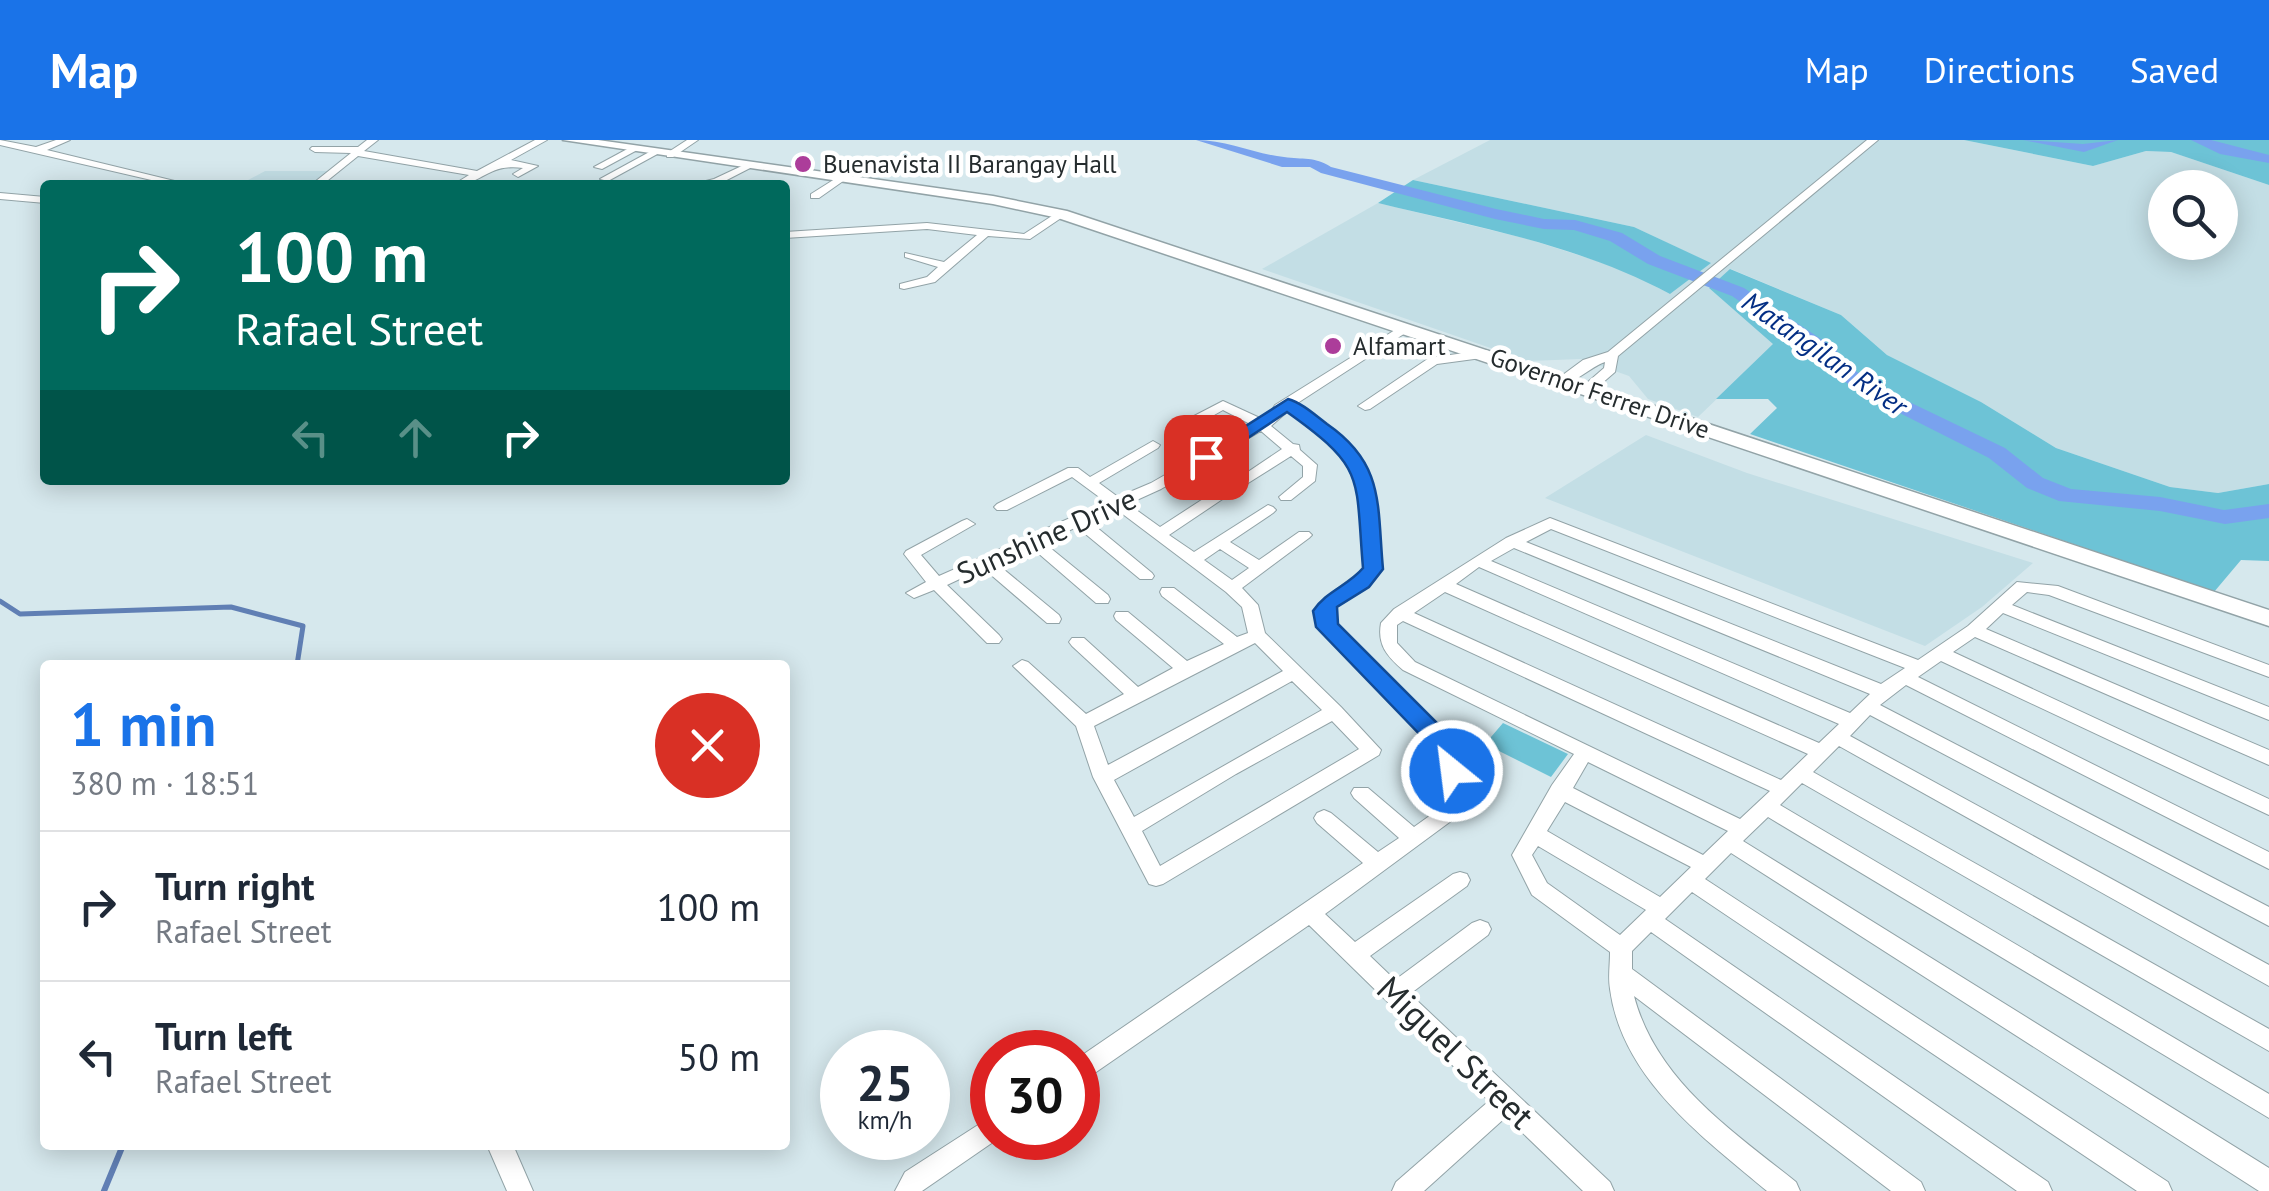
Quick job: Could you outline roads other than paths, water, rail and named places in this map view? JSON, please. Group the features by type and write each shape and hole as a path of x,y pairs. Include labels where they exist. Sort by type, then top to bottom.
{"main road":[{"name":"Governor Ferrer Drive","path":"570,140 1062,214 2269,618"}],"street":[{"path":"0,158 65,140"},
{"path":"322,180 374,140"},
{"path":"467,180 542,140"},
{"path":"605,179 693,140"},
{"path":"1565,380 1588,362 1612,354 1872,140"},
{"path":"0,142 164,180"},
{"path":"315,149 358,152 478,174"},
{"path":"599,168 634,149"},
{"path":"501,162 533,166 518,174"},
{"path":"720,180 748,166"},
{"path":"816,196 841,178"},
{"path":"0,196 40,199"},
{"path":"0,208 26,198"},
{"path":"790,235 927,226 1026,237 1062,214"},
{"path":"904,286 932,280 988,231"},
{"path":"909,255 946,266"},
{"name":"Sunshine Drive","path":"914,593 1179,474 1274,418 1288,404 1406,328"},
{"path":"1365,406 1432,362 1485,354"},
{"path":"1588,388 1610,369 1612,354"},
{"path":"1100,1055 1459,806 1452,771 1434,734 1327,627 1324,611 1329,603 1362,583 1373,569 1364,476 1345,446 1288,404"},
{"path":"1174,432 1223,405 1260,424 1294,448 1310,465 1313,474 1286,496"},
{"path":"1090,482 1153,445"},
{"path":"1240,482 1294,448"},
{"path":"1002,507 1073,471 1090,482 1250,605 1257,635 1372,750 1156,878 1103,778 1084,724 1022,666"},
{"path":"1160,534 1225,492"},
{"path":"1194,560 1268,510"},
{"path":"1079,520 1146,576"},
{"path":"967,524 912,554 993,639"},
{"path":"2269,861 1914,673 1563,526 1541,525 1511,541 1389,622 1386,636 1390,650 1409,666 1586,750 1736,835 2269,1183"},
{"path":"1232,588 1304,535"},
{"path":"1033,541 1102,599"},
{"path":"1511,541 1868,707 2269,917"},
{"path":"1220,542 1260,568"},
{"path":"1478,561 1868,707"},
{"path":"985,562 1053,619"},
{"path":"1442,584 1829,745 2269,976"},
{"path":"1787,1191 1687,1108 1645,1060 1629,1028 1620,959 1655,913 1868,707 1974,630 2002,607 2016,589 2038,586 2269,671"},
{"path":"1168,592 1236,645"},
{"path":"2002,607 2269,714"},
{"path":"1400,613 1784,789"},
{"path":"1122,616 1185,668"},
{"path":"1974,630 2269,758"},
{"path":"1084,724 1185,668 1257,635"},
{"path":"1078,642 1138,696"},
{"path":"1942,654 2269,808"},
{"path":"1103,778 1293,673"},
{"path":"1131,828 1335,711"},
{"path":"1586,750 1522,856 1531,879 1620,959 1912,1191"},
{"path":"1800,773 2269,1041"},
{"path":"1559,790 1698,872 2159,1191"},
{"path":"1360,793 1412,837"},
{"path":"1766,806 2269,1107"},
{"path":"1324,818 1378,863"},
{"path":"1535,834 1655,913 2038,1191"},
{"path":"1354,955 1460,880"},
{"name":"Miguel Street","path":"1310,913 1601,1191"},
{"path":"1395,994 1480,929"},
{"path":"1405,1191 1508,1100"},
{"path":"908,1191 914,1181 970,1143"},
{"path":"502,1150 520,1191"}],"waterway":[{"name":"Matangilan River","path":"1203,140 1282,162 1313,162 1326,170 1495,214 1544,224 1575,225 1616,237 1654,260 1738,292 1829,353 1832,363 1869,390 1997,453 2035,483 2067,496 2160,504 2225,517 2246,511 2269,511"},
{"path":"2030,140 2084,148 2111,140"},
{"path":"2198,140 2225,151 2269,159"},
{"path":"0,601 20,614 231,607 303,626 298,660"},
{"path":"104,1191 121,1150"}],"place":[{"name":"Buenavista II Barangay Hall","path":"803,164"},
{"name":"Alfamart","path":"1333,346"}]}
